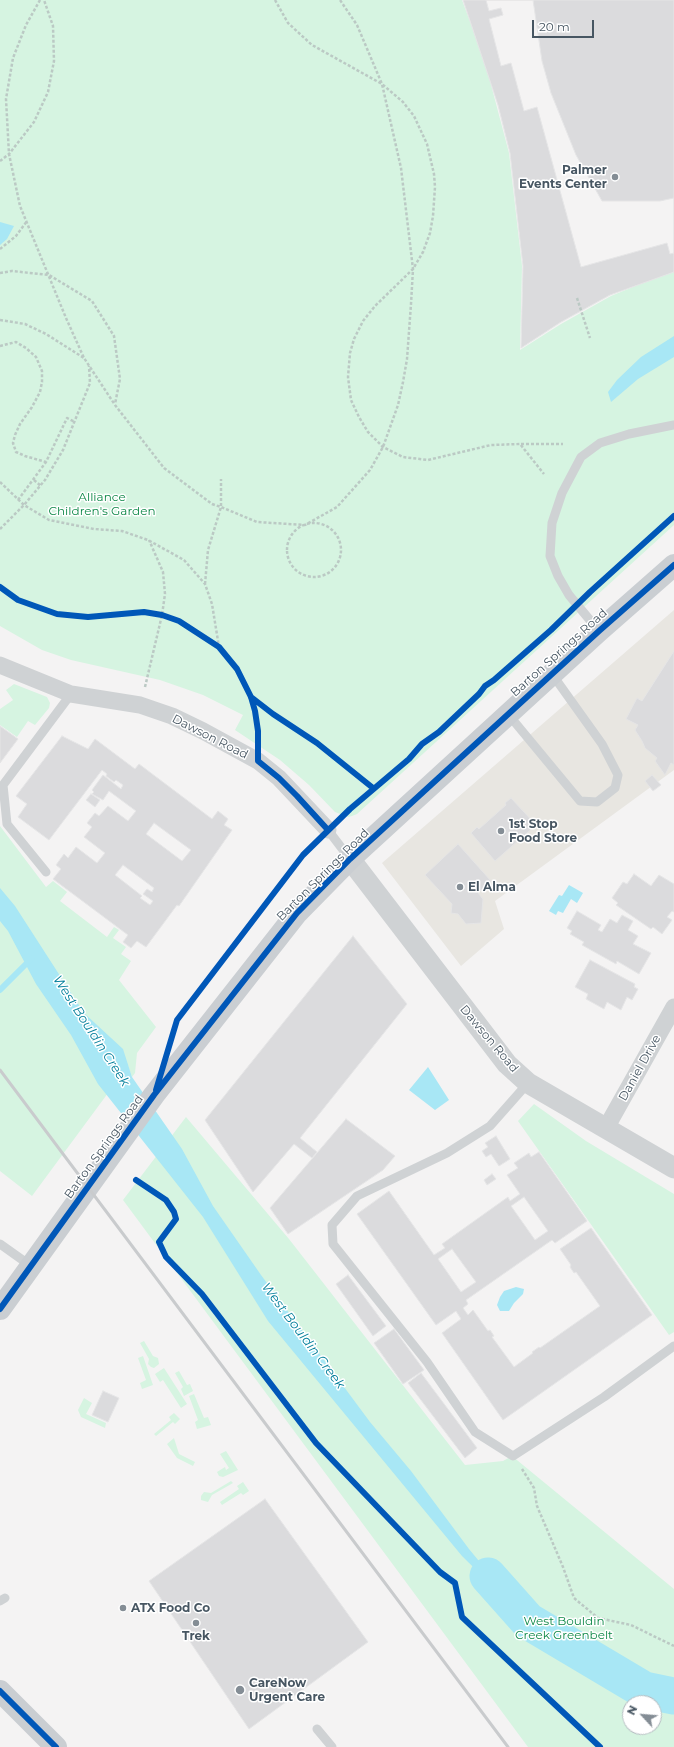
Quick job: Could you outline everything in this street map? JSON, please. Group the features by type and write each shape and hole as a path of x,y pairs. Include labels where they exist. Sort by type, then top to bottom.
{"main road":[{"name":"Barton Springs Road","path":"0,1309 154,1096 297,913 350,859 599,631 674,565"},
{"path":"0,1691 56,1747"}],"street":[{"name":"Dawson Road","path":"0,665 71,694 140,705 172,716 203,730 258,761 279,778 328,830"},
{"name":"Dawson Road","path":"350,859 507,1064 528,1083 674,1168"},
{"name":"Daniel Drive","path":"606,1128 674,1007"}],"lane":[{"path":"599,631 569,595 558,576 550,556 552,523 562,493 582,457 600,443 629,434 674,425"},
{"path":"508,714 580,801 597,802 615,788 618,774 602,744 552,674"},
{"path":"46,872 7,824 3,785 71,694"},
{"path":"328,830 350,859"},
{"path":"528,1083 490,1126 448,1153 357,1196 332,1225 333,1244 427,1362 475,1432 513,1456 604,1396 674,1346"},
{"path":"0,1244 31,1266"},
{"path":"317,1728 332,1747"}],"path":[{"path":"40,0 26,25 14,58 6,99 9,154 20,206 84,358 115,405 164,468 212,504 257,522 305,525 313,524 322,525 330,529 336,535 340,543 341,552 339,561 327,574 319,577 310,577 295,569 290,562 287,553 288,544 291,536 297,530 305,525 337,507 370,470 383,447 398,405 403,382 408,352 413,270 401,168 382,84 357,25 340,0"},
{"path":"0,161 9,154 34,122 48,92 54,61 53,26 44,0"},
{"path":"275,0 288,23 312,45 382,84 403,102 414,116 427,144 434,174 434,198 430,233 423,252 413,270 375,306 363,321 354,338 350,353 348,377 351,400 358,418 368,432 383,447 403,457 428,460 490,446 563,444"},
{"path":"0,249 16,236 26,222"},
{"path":"0,273 12,270 49,275 92,302 114,336 120,380 115,405"},
{"path":"578,298 590,338"},
{"path":"0,320 25,324 46,334 84,358"},
{"path":"0,346 16,342 36,357 42,371 40,392 30,411 20,424 15,435 14,443 16,452 24,456 46,462"},
{"path":"0,529 24,506 40,486 63,450 90,383 89,366"},
{"path":"18,500 46,462 67,418 75,422"},
{"path":"520,444 544,474"},
{"path":"205,584 208,550 221,507 220,478"},
{"path":"34,480 40,486"},
{"path":"0,482 24,506 49,520 94,529 122,531 148,540 184,560 205,584 212,604 219,647"},
{"path":"145,687 162,615 165,594 163,572 148,540"},
{"path":"208,640 219,647 224,653"},
{"path":"513,1456 534,1488 537,1506 563,1567 574,1598 598,1618 631,1625 674,1646"}],"shaded area":[{"path":"674,610 674,770 495,901 504,929 461,966 382,863"}],"green space":[{"name":"Alliance Children's Garden","path":"0,0 462,0 485,62 509,153 522,266 520,350 561,324 611,296 674,270 674,525 357,814 348,817 335,812 309,785 280,760 235,730 243,715 203,695 160,680 71,660 42,650 0,626"},
{"path":"14,684 47,697 50,703 49,708 35,725 28,721 17,737 0,725 0,709 13,700 6,690"},
{"path":"0,826 46,887 53,881 67,892 60,901 107,937 114,927 119,930 113,938 126,947 121,954 131,961 119,980 156,1027 137,1053 135,1073 132,1077 128,1066 32,1196 0,1171"},
{"path":"534,1104 586,1141 674,1194 674,1332 669,1335 518,1121"},
{"name":"West Bouldin Creek Greenbelt","path":"186,1117 289,1239 465,1465 503,1461 512,1456 674,1589 674,1747 528,1747 123,1200"},
{"path":"144,1341 153,1356 158,1358 159,1364 154,1368 148,1364 149,1359 140,1343"},
{"path":"143,1356 153,1385 142,1389 140,1383 146,1380 138,1358"},
{"path":"164,1368 187,1404 181,1408 163,1380 160,1382 155,1374"},
{"path":"179,1371 187,1385 190,1384 193,1391 184,1396 181,1389 183,1387 175,1373"},
{"path":"194,1394 204,1418 208,1417 211,1425 197,1429 195,1422 198,1420 189,1396"},
{"path":"84,1398 92,1403 86,1414 106,1423 105,1428 81,1417 78,1410"},
{"path":"174,1413 180,1419 175,1424 173,1422 156,1436 154,1434 171,1420 169,1417"},
{"path":"174,1438 179,1454 195,1462 193,1466 177,1458 167,1444"},
{"path":"226,1451 238,1470 223,1477 219,1476 217,1472 225,1467 226,1470 229,1468 220,1454"},
{"path":"231,1481 233,1483 212,1495 208,1502 201,1500 201,1496 204,1492 211,1493"},
{"path":"243,1482 249,1491 243,1495 241,1493 222,1505 220,1502 239,1489 237,1486"}],"water":[{"path":"0,222 14,226 7,239 0,245"},
{"path":"674,336 674,357 638,379 611,402 608,392 617,380 641,357"},
{"path":"569,885 583,893 577,903 571,899 563,913 558,911 556,915 549,911 559,895 562,896"},
{"path":"0,888 15,906 84,1013 123,1049 132,1077 182,1149 213,1206 261,1275 370,1422 411,1471 469,1549 530,1623 462,1556 268,1321 203,1217 98,1084 71,1035 36,984 8,931 0,921"},
{"path":"428,1067 449,1100 435,1110 409,1090"},
{"path":"516,1287 524,1289 523,1294 514,1303 509,1311 500,1311 497,1305 504,1291"}],"building":[{"path":"463,0 533,0 542,61 551,93 576,155 602,201 660,201 674,198 674,272 610,295 561,322 521,348 523,266 510,153 498,105"},
{"name":"Palmer Events Center","path":"486,0 674,0 674,253 670,254 667,243 581,267 537,107 524,111 511,63 501,66 489,19 503,15 501,8 489,11"},
{"path":"674,651 674,765 671,763 665,775 655,761 657,758 645,748 635,730 638,725 626,719 637,698 642,701"},
{"path":"0,726 18,739 0,763"},
{"path":"62,736 88,749 95,739 135,769 139,764 212,819 218,811 228,819 224,825 232,830 179,906 177,905 146,947 137,941 131,948 123,942 128,935 53,879 61,869 56,865 64,854 68,858 76,847 97,863 105,853 84,837 92,827 87,823 95,813 99,816 108,806 128,821 136,811 109,791 103,800 92,794 94,792 92,790 103,775 121,789 123,785 116,780 114,782 106,776 107,774 102,770 49,840 18,817 27,804 16,796","holes":["154,823 191,850 182,861 146,834","123,865 154,888 152,892 147,889 143,894 153,901 150,905 140,898 142,896 115,875"]},
{"path":"652,775 661,785 653,791 645,781"},
{"path":"91,794 100,800 95,807 86,800"},
{"name":"1st Stop Food Store","path":"511,798 536,825 495,861 471,833 477,827 479,829 506,805 505,803"},
{"name":"El Alma","path":"458,844 491,881 478,893 483,899 481,923 466,924 458,914 451,913 452,904 425,875"},
{"path":"634,874 651,886 659,875 674,884 674,912 672,911 667,917 672,920 662,934 653,927 651,929 616,905 618,903 612,898 623,882 627,884"},
{"path":"577,911 601,925 598,930 602,932 610,919 617,923 622,915 633,921 628,930 638,936 633,944 651,953 639,974 617,961 616,964 582,945 584,942 570,934 572,931 567,928"},
{"path":"353,936 407,1004 300,1138 317,1152 312,1158 294,1144 253,1192 205,1120"},
{"path":"590,960 635,984 634,987 638,989 632,1000 627,997 621,1010 607,1002 604,1009 586,999 588,994 575,987"},
{"path":"346,1119 395,1156 383,1170 288,1234 270,1208"},
{"path":"496,1136 510,1159 499,1166 491,1154 486,1157 482,1151 488,1147 485,1143"},
{"path":"539,1152 587,1221 555,1243 552,1240 466,1300 468,1304 463,1308 468,1315 473,1310 488,1331 490,1330 494,1336 492,1337 514,1367 539,1347 540,1348 600,1306 576,1272 574,1273 570,1267 571,1265 560,1249 591,1228 652,1315 503,1420 442,1333 461,1319 456,1311 436,1325 357,1214 389,1191 434,1255 445,1248 442,1244 508,1197 510,1201 520,1194 507,1175 518,1168 514,1163 529,1153 531,1157","holes":["524,1197 548,1231 535,1240 511,1206","452,1249 476,1282 461,1292 438,1259"]},
{"path":"492,1174 496,1179 487,1185 484,1180"},
{"path":"348,1275 386,1326 373,1336 336,1284"},
{"path":"394,1329 424,1370 403,1384 374,1343"},
{"path":"421,1373 477,1448 465,1458 408,1383"},
{"path":"103,1391 119,1398 108,1422 92,1415"},
{"path":"265,1499 368,1642 249,1729 149,1581"}],"waterway":[{"path":"0,990 31,959"},
{"name":"West Bouldin Creek","path":"488,1576 528,1621 644,1690 674,1696"}],"railway":[{"path":"0,1070 508,1747"}],"cycle path":[{"path":"156,1090 177,1020 303,855 350,809 409,759 422,744 439,732 479,694 485,686 494,680 551,630 590,592 674,516"},
{"path":"0,1309 154,1095 297,913 350,859 599,631 674,565"},
{"path":"0,587 18,600 57,614 88,617 144,612 162,615 179,621 219,647 237,669 251,697 258,731 258,761 279,778 328,830"},
{"path":"251,697 273,714 317,743 373,788"},
{"path":"136,1180 166,1200 174,1212 176,1219 159,1242 166,1257 202,1294 316,1443 440,1572 455,1583 462,1617 600,1747"},
{"path":"0,1691 56,1747"}],"place":[{"name":"Palmer Events Center","path":"615,177"},
{"name":"1st Stop Food Store","path":"501,831"},
{"name":"El Alma","path":"460,887"},
{"name":"ATX Food Co","path":"123,1608"},
{"name":"Trek","path":"196,1623"},
{"name":"CareNow Urgent Care","path":"240,1690"}]}
